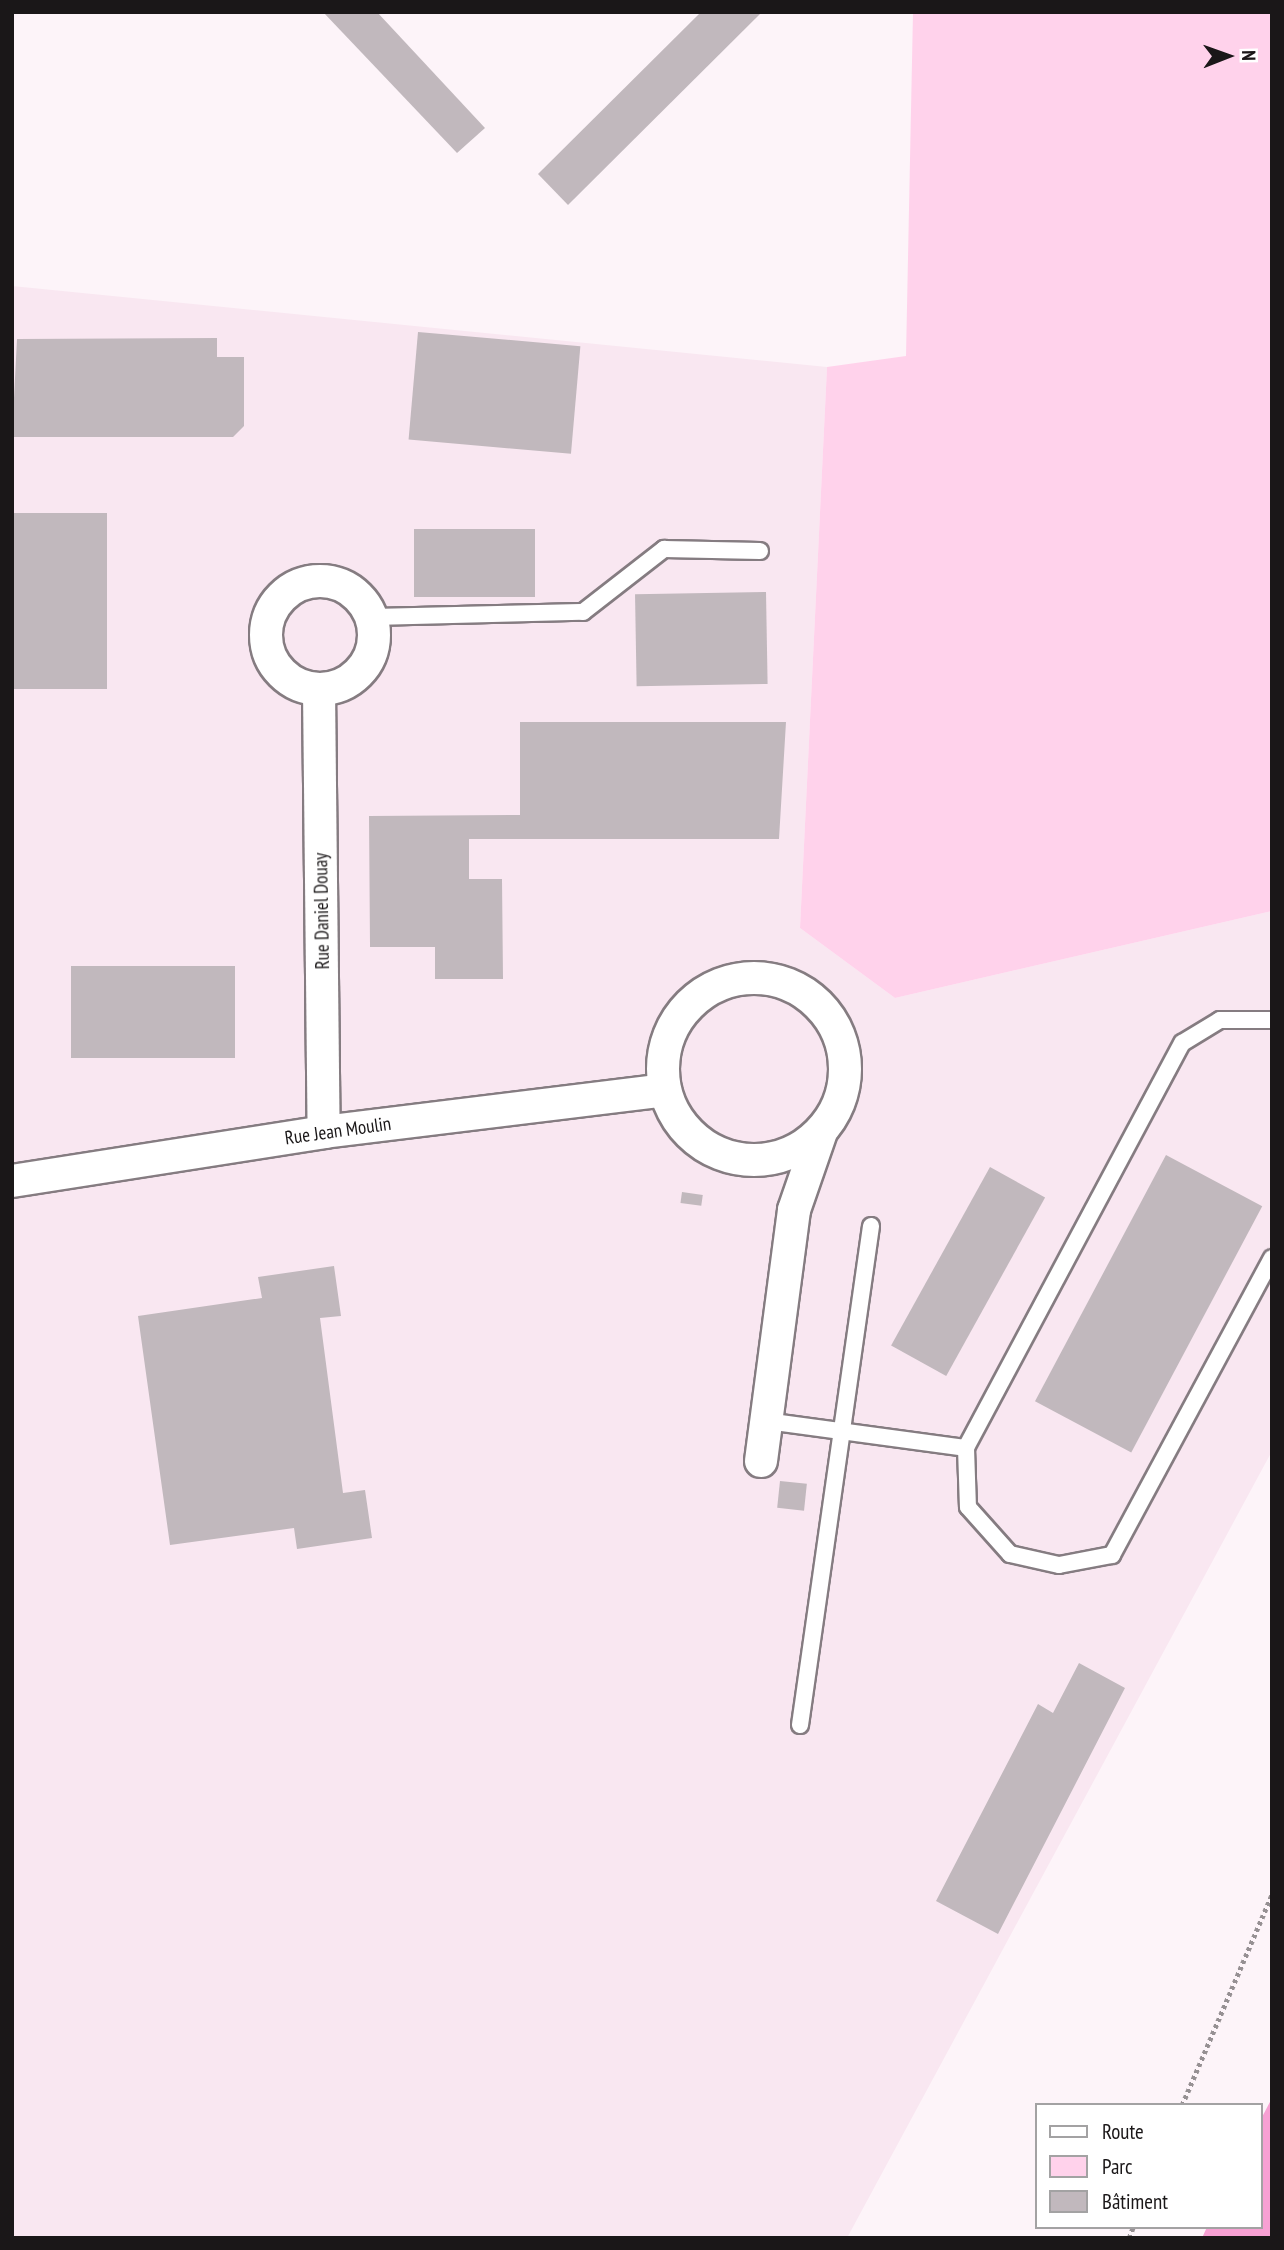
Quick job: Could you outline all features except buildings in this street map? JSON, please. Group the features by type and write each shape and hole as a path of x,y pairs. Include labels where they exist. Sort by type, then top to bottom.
{"street":[{"path":"317,581 351,590 371,617 372,652 364,667 336,687 320,689 285,677 273,663 267,645 272,609 283,595 317,581"},
{"name":"Rue Daniel Douay","path":"320,689 324,1132"},
{"path":"761,1461 794,1210 821,1132 837,1108 845,1081 837,1033 816,1001 792,985 763,977 734,979 708,989 685,1008 669,1033 662,1061 664,1090 690,1135 711,1151 762,1161 784,1156 821,1132"},
{"name":"Rue Jean Moulin","path":"12,1181 324,1132 664,1090"},
{"path":"762,1161 794,1210"}],"lane":[{"path":"371,617 583,612 664,550 760,551"},
{"path":"1272,1020 1220,1020 1182,1043 966,1448 968,1507 1010,1553 1059,1565 1112,1555 1272,1258"},
{"path":"800,1725 871,1226"},
{"path":"766,1421 966,1448"}],"path":[{"path":"1183,2103 1272,1894"}],"shaded area":[{"path":"12,286 827,367 800,928 895,998 1272,911 1272,1451 847,2238 12,2238"},
{"path":"1272,2098 1272,2238 1202,2238 1206,2229 1263,2229 1263,2115"}],"green space":[{"path":"913,12 1272,12 1272,911 895,998 800,928 827,367 906,356"}]}
